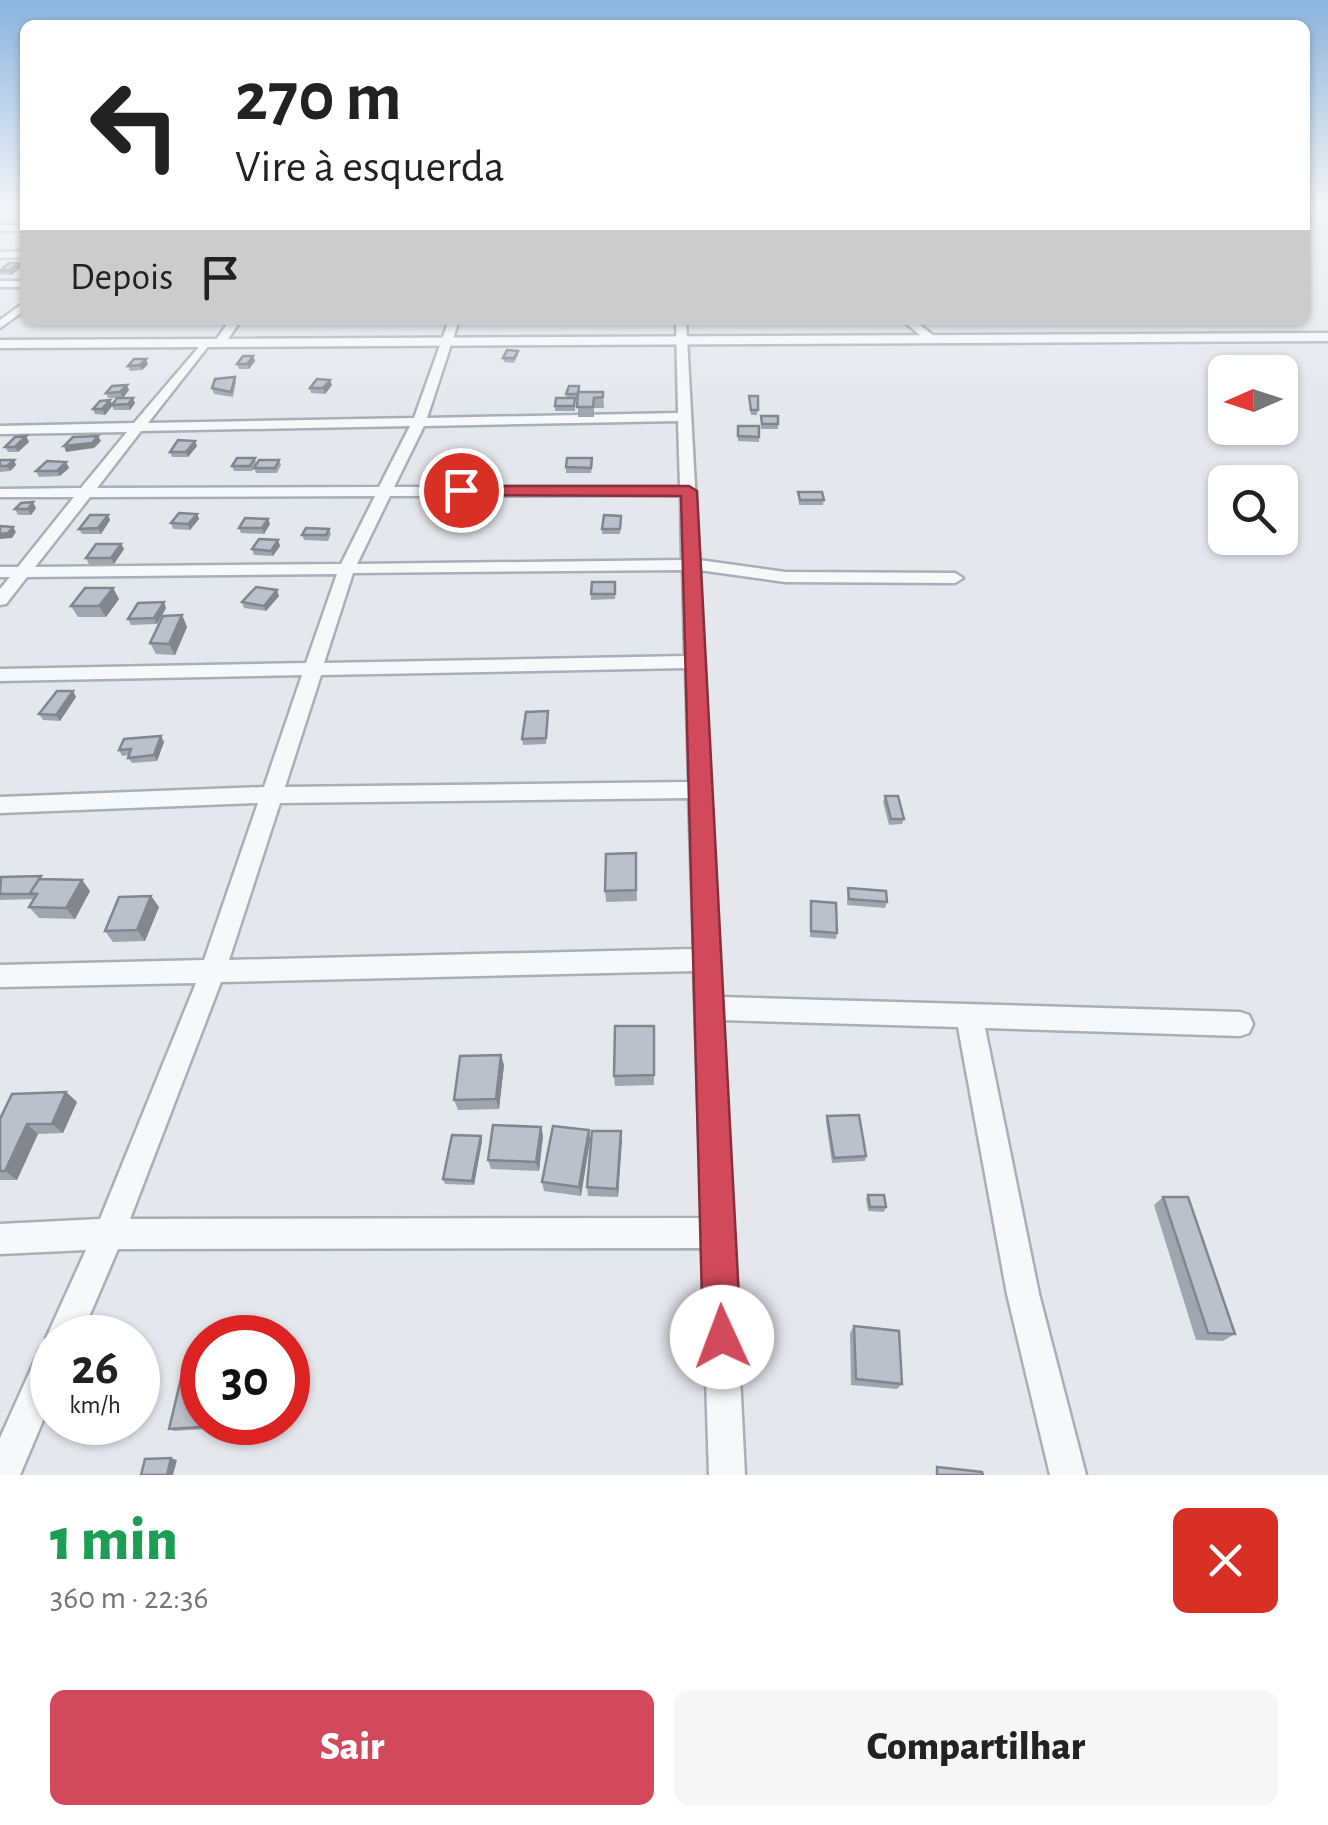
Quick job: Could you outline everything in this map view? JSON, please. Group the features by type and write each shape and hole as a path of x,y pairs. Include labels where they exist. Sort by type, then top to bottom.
{"street":[{"path":"0,325 20,309"},
{"path":"220,344 233,325"},
{"path":"73,1315 214,969 347,567 419,422 452,325"},
{"path":"682,325 728,1475"},
{"path":"913,325 929,338"},
{"path":"0,344 1328,337"},
{"path":"0,600 204,344"},
{"path":"0,430 686,417"},
{"path":"0,493 689,491"},
{"path":"0,572 710,565 786,577 955,578"},
{"path":"0,675 696,662"},
{"path":"0,806 270,795 700,790"},
{"path":"0,976 707,960"},
{"path":"709,1008 1240,1024"},
{"path":"969,1016 1023,1294 1068,1475"},
{"path":"0,1239 109,1234 718,1233"},
{"path":"2,1475 30,1411"}],"building":[{"path":"507,350 518,351 514,358 503,358"},
{"path":"243,356 253,356 247,364 237,364"},
{"path":"134,359 146,359 140,365 128,366"},
{"path":"235,377 231,392 212,388 215,379"},
{"path":"317,379 330,380 323,388 310,388"},
{"path":"127,385 120,392 106,393 112,386"},
{"path":"569,386 579,386 578,394 566,394"},
{"path":"578,392 603,392 603,397 594,398 593,407 577,407"},
{"path":"749,396 758,396 758,410 751,410"},
{"path":"117,398 133,398 128,404 112,405"},
{"path":"556,398 575,398 574,406 555,406"},
{"path":"110,400 102,409 93,409 100,401"},
{"path":"761,416 778,416 778,424 762,424"},
{"path":"738,426 759,426 759,437 738,436"},
{"path":"26,436 15,447 5,447 15,437"},
{"path":"98,436 92,443 64,446 73,437"},
{"path":"178,440 195,441 186,452 170,452"},
{"path":"237,458 255,458 250,466 232,466"},
{"path":"567,458 592,458 591,468 566,467"},
{"path":"0,460 14,460 0,466"},
{"path":"259,460 279,460 275,468 254,468"},
{"path":"47,461 66,462 57,471 36,471"},
{"path":"798,492 822,492 824,500 800,500"},
{"path":"33,502 28,509 15,509 21,503"},
{"path":"179,513 197,514 188,524 171,523"},
{"path":"90,515 108,515 98,528 79,529"},
{"path":"604,515 621,516 620,529 602,529"},
{"path":"245,518 268,519 262,528 239,528"},
{"path":"0,526 13,527 0,534"},
{"path":"306,528 329,529 326,535 302,535"},
{"path":"259,539 278,540 271,551 252,549"},
{"path":"96,544 121,544 111,558 86,558"},
{"path":"592,582 615,582 615,594 591,594"},
{"path":"256,587 277,590 264,606 242,602"},
{"path":"85,588 113,588 99,606 71,606"},
{"path":"164,602 154,618 128,619 138,603"},
{"path":"182,615 169,644 150,643 163,616"},
{"path":"57,691 73,691 56,715 39,714"},
{"path":"548,711 546,738 522,739 526,712"},
{"path":"161,736 154,755 128,758 131,749 119,750 124,739"},
{"path":"885,796 898,796 904,819 891,819"},
{"path":"636,853 636,890 605,891 606,854"},
{"path":"41,876 31,894 0,894 1,877"},
{"path":"39,879 82,880 66,908 29,907 37,894 30,893"},
{"path":"848,888 886,891 887,902 849,899"},
{"path":"151,896 137,930 105,931 119,897"},
{"path":"811,901 836,903 837,933 811,931"},
{"path":"615,1026 654,1026 654,1075 614,1076"},
{"path":"501,1055 496,1099 454,1100 460,1056"},
{"path":"66,1092 52,1124 27,1124 5,1171 0,1171 0,1119 12,1094"},
{"path":"859,1115 866,1156 834,1158 827,1116"},
{"path":"493,1125 541,1127 536,1162 488,1160"},
{"path":"553,1126 589,1130 579,1187 542,1182"},
{"path":"592,1131 621,1131 617,1189 587,1187"},
{"path":"452,1135 481,1136 472,1181 443,1179"},
{"path":"868,1195 884,1195 886,1207 870,1207"},
{"path":"1163,1197 1188,1197 1235,1334 1208,1333"},
{"path":"854,1326 899,1331 902,1384 856,1379"},
{"path":"180,1383 180,1428 169,1429"},
{"path":"171,1458 167,1475 141,1475 145,1459"},
{"path":"937,1467 982,1472 983,1475 937,1475"}],"route":[{"path":"461,490 689,491 722,1337"}]}
